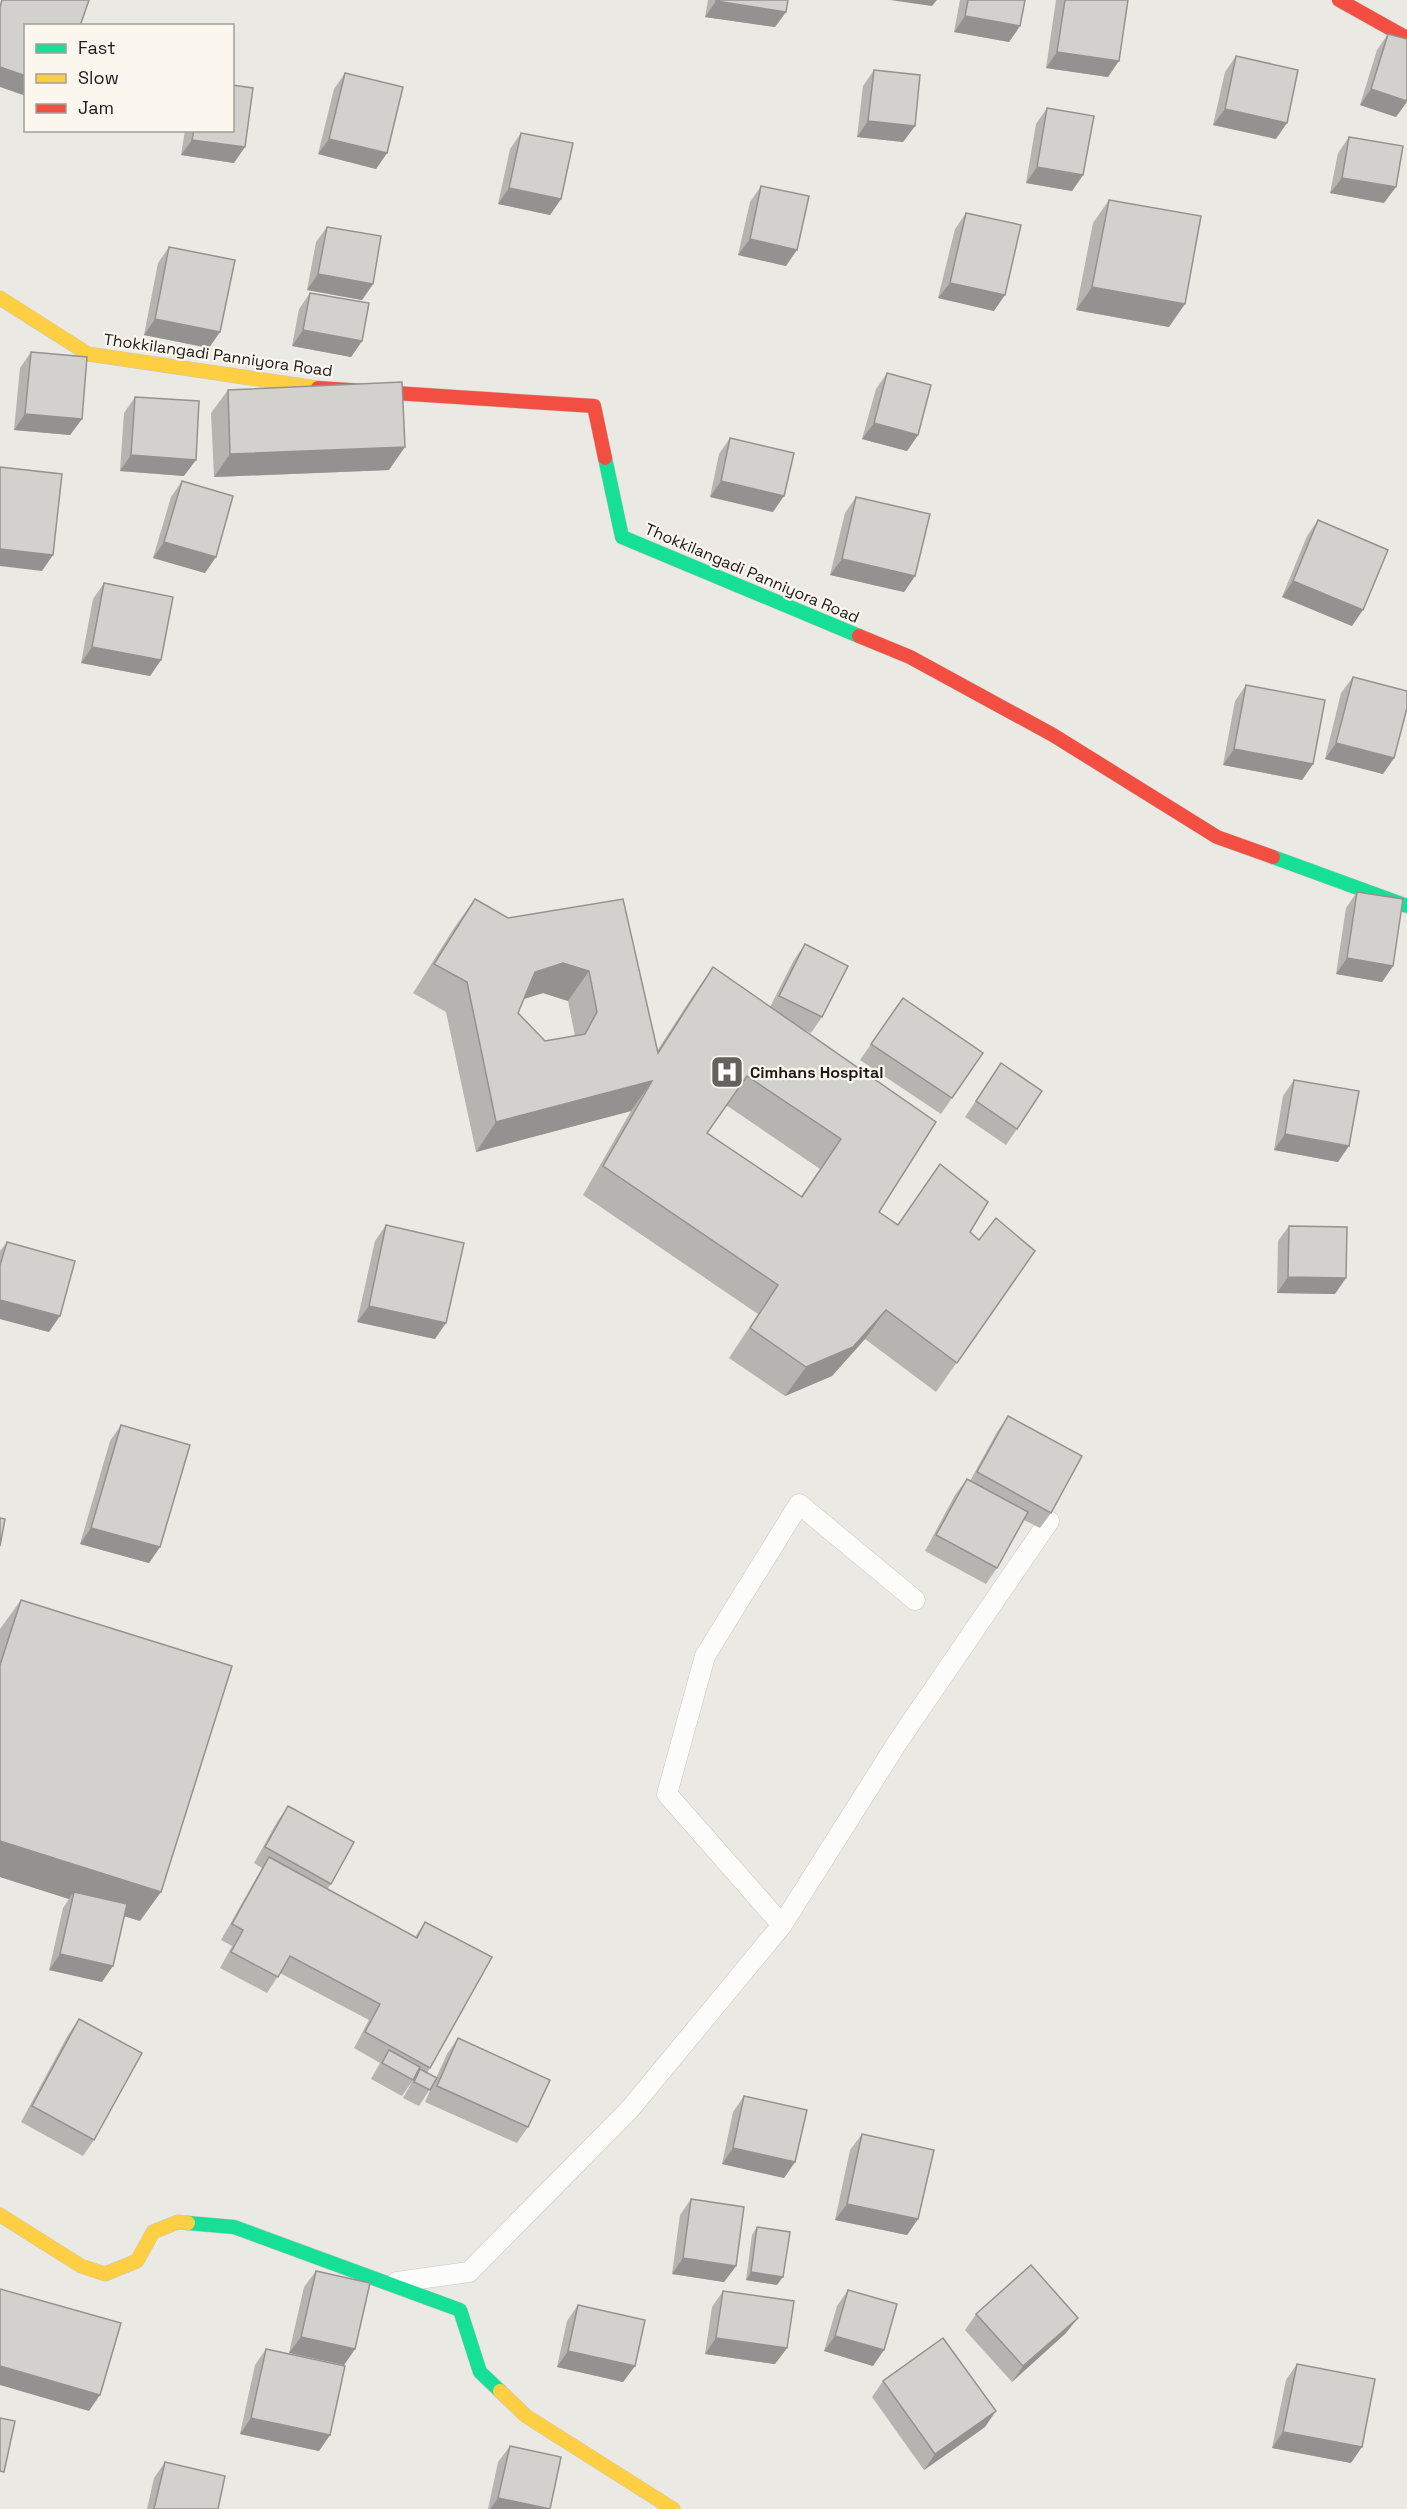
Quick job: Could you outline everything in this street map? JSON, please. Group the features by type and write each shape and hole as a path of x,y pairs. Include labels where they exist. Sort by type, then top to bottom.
{"street":[{"path":"1339,0 1407,38"},
{"name":"Thokkilangadi Panniyora Road","path":"0,298 88,354 310,387 594,406 622,537 910,657 1053,735 1217,837 1407,906"},
{"path":"0,2215 81,2266 105,2274 136,2261 153,2232 178,2222 234,2228 460,2310 480,2372 526,2416 673,2509"}],"lane":[{"path":"782,1925 667,1794 705,1656 799,1504 915,1600"},
{"path":"388,2284 469,2272 630,2109 782,1925 899,1740 1049,1521"}],"building":[{"path":"2,0 89,0 81,24 24,24 24,75 0,67"},
{"path":"716,0 788,0 786,12"},
{"path":"968,0 1025,0 1020,26 965,16"},
{"path":"1065,0 1128,0 1119,61 1057,52"},
{"path":"1388,34 1407,39 1407,101 1371,89"},
{"path":"1236,56 1298,70 1287,123 1225,109"},
{"path":"874,70 920,75 915,126 868,121"},
{"path":"345,73 403,87 387,153 329,139"},
{"path":"234,85 253,88 245,147 192,140 194,132 234,132"},
{"path":"1047,108 1094,116 1083,175 1037,167"},
{"path":"521,133 573,143 561,199 509,188"},
{"path":"1349,137 1403,146 1396,187 1342,178"},
{"path":"761,186 809,196 797,250 750,239"},
{"path":"1109,200 1201,216 1185,304 1092,287"},
{"path":"966,213 1021,225 1005,295 950,283"},
{"path":"327,227 381,236 373,284 318,274"},
{"path":"169,247 235,260 220,332 155,319"},
{"path":"310,293 369,303 362,341 303,330"},
{"path":"31,352 87,357 82,419 25,414"},
{"path":"887,373 931,385 918,435 874,423"},
{"path":"402,382 405,447 230,454 228,390"},
{"path":"135,397 199,401 196,460 131,455"},
{"path":"730,438 794,453 784,496 721,481"},
{"path":"0,467 62,474 53,555 0,549"},
{"path":"182,481 233,496 216,557 164,542"},
{"path":"856,497 930,514 915,576 842,559"},
{"path":"1318,520 1388,550 1363,610 1293,581"},
{"path":"104,583 173,597 161,660 92,647"},
{"path":"1353,677 1407,691 1407,708 1394,758 1336,743"},
{"path":"1246,685 1325,700 1313,764 1234,749"},
{"path":"1357,892 1403,899 1393,966 1347,958"},
{"path":"475,899 508,918 623,899 658,1053 713,967 936,1122 879,1212 898,1225 940,1164 988,1202 970,1232 979,1240 996,1218 1035,1251 957,1363 886,1310 853,1347 806,1367 750,1328 778,1285 603,1166 652,1081 496,1122 467,982 434,964","holes":["563,963 589,971 597,1012 585,1034 545,1041 518,1013 535,972","747,1076 841,1139 802,1197 707,1133"]},
{"path":"805,944 848,966 822,1017 779,996"},
{"path":"903,998 983,1053 952,1098 871,1044"},
{"path":"1001,1063 1042,1091 1017,1129 976,1101"},
{"path":"1294,1080 1359,1091 1349,1146 1285,1134"},
{"path":"386,1225 464,1243 446,1323 369,1306"},
{"path":"1289,1226 1347,1227 1346,1278 1288,1277"},
{"path":"7,1242 75,1261 60,1316 0,1300 0,1265"},
{"path":"1008,1416 1082,1456 1051,1513 977,1472"},
{"path":"121,1425 190,1445 160,1547 91,1528"},
{"path":"967,1479 1028,1512 997,1568 936,1535"},
{"path":"0,1518 5,1519 0,1546"},
{"path":"21,1600 232,1666 161,1892 0,1841 0,1665"},
{"path":"288,1806 354,1842 331,1884 265,1847"},
{"path":"269,1857 417,1938 425,1922 492,1957 430,2068 365,2032 380,2004 290,1956 278,1977 231,1952 243,1930 232,1924"},
{"path":"74,1892 127,1904 113,1966 60,1954"},
{"path":"79,2019 142,2053 94,2140 32,2106"},
{"path":"458,2038 550,2080 528,2127 437,2086"},
{"path":"389,2050 420,2067 413,2080 382,2063"},
{"path":"420,2069 437,2078 430,2090 414,2082"},
{"path":"744,2096 807,2110 795,2162 733,2148"},
{"path":"862,2134 934,2150 918,2219 847,2204"},
{"path":"691,2199 744,2207 736,2266 683,2258"},
{"path":"757,2227 790,2232 783,2277 751,2272"},
{"path":"1031,2265 1078,2318 1023,2366 976,2314"},
{"path":"316,2271 370,2283 355,2349 301,2337"},
{"path":"0,2289 121,2323 100,2395 0,2366"},
{"path":"848,2290 897,2304 884,2350 835,2336"},
{"path":"723,2291 794,2301 787,2348 716,2338"},
{"path":"578,2305 645,2320 635,2366 568,2351"},
{"path":"943,2338 996,2411 935,2454 883,2381"},
{"path":"266,2349 345,2366 330,2435 251,2418"},
{"path":"1297,2364 1375,2379 1362,2447 1283,2432"},
{"path":"0,2418 15,2421 4,2472 0,2471"},
{"path":"510,2446 561,2457 550,2509 498,2498"},
{"path":"165,2462 225,2476 218,2509 154,2509"}],"traffic: fast":[{"path":"605,458 622,537 859,636"},
{"path":"1273,857 1407,906"},
{"path":"188,2223 234,2227 460,2310 480,2372 500,2391"}],"traffic: slow":[{"path":"0,298 88,354 318,388"},
{"path":"0,2215 81,2266 105,2274 137,2261 153,2232 178,2222 188,2223"},
{"path":"500,2391 526,2416 673,2509"}],"traffic: jam":[{"path":"1339,0 1407,38"},
{"path":"318,388 594,406 605,458"},
{"path":"859,636 910,657 1053,735 1217,837 1273,857"}],"place":[{"name":"Cimhans Hospital","path":"727,1072"}]}
